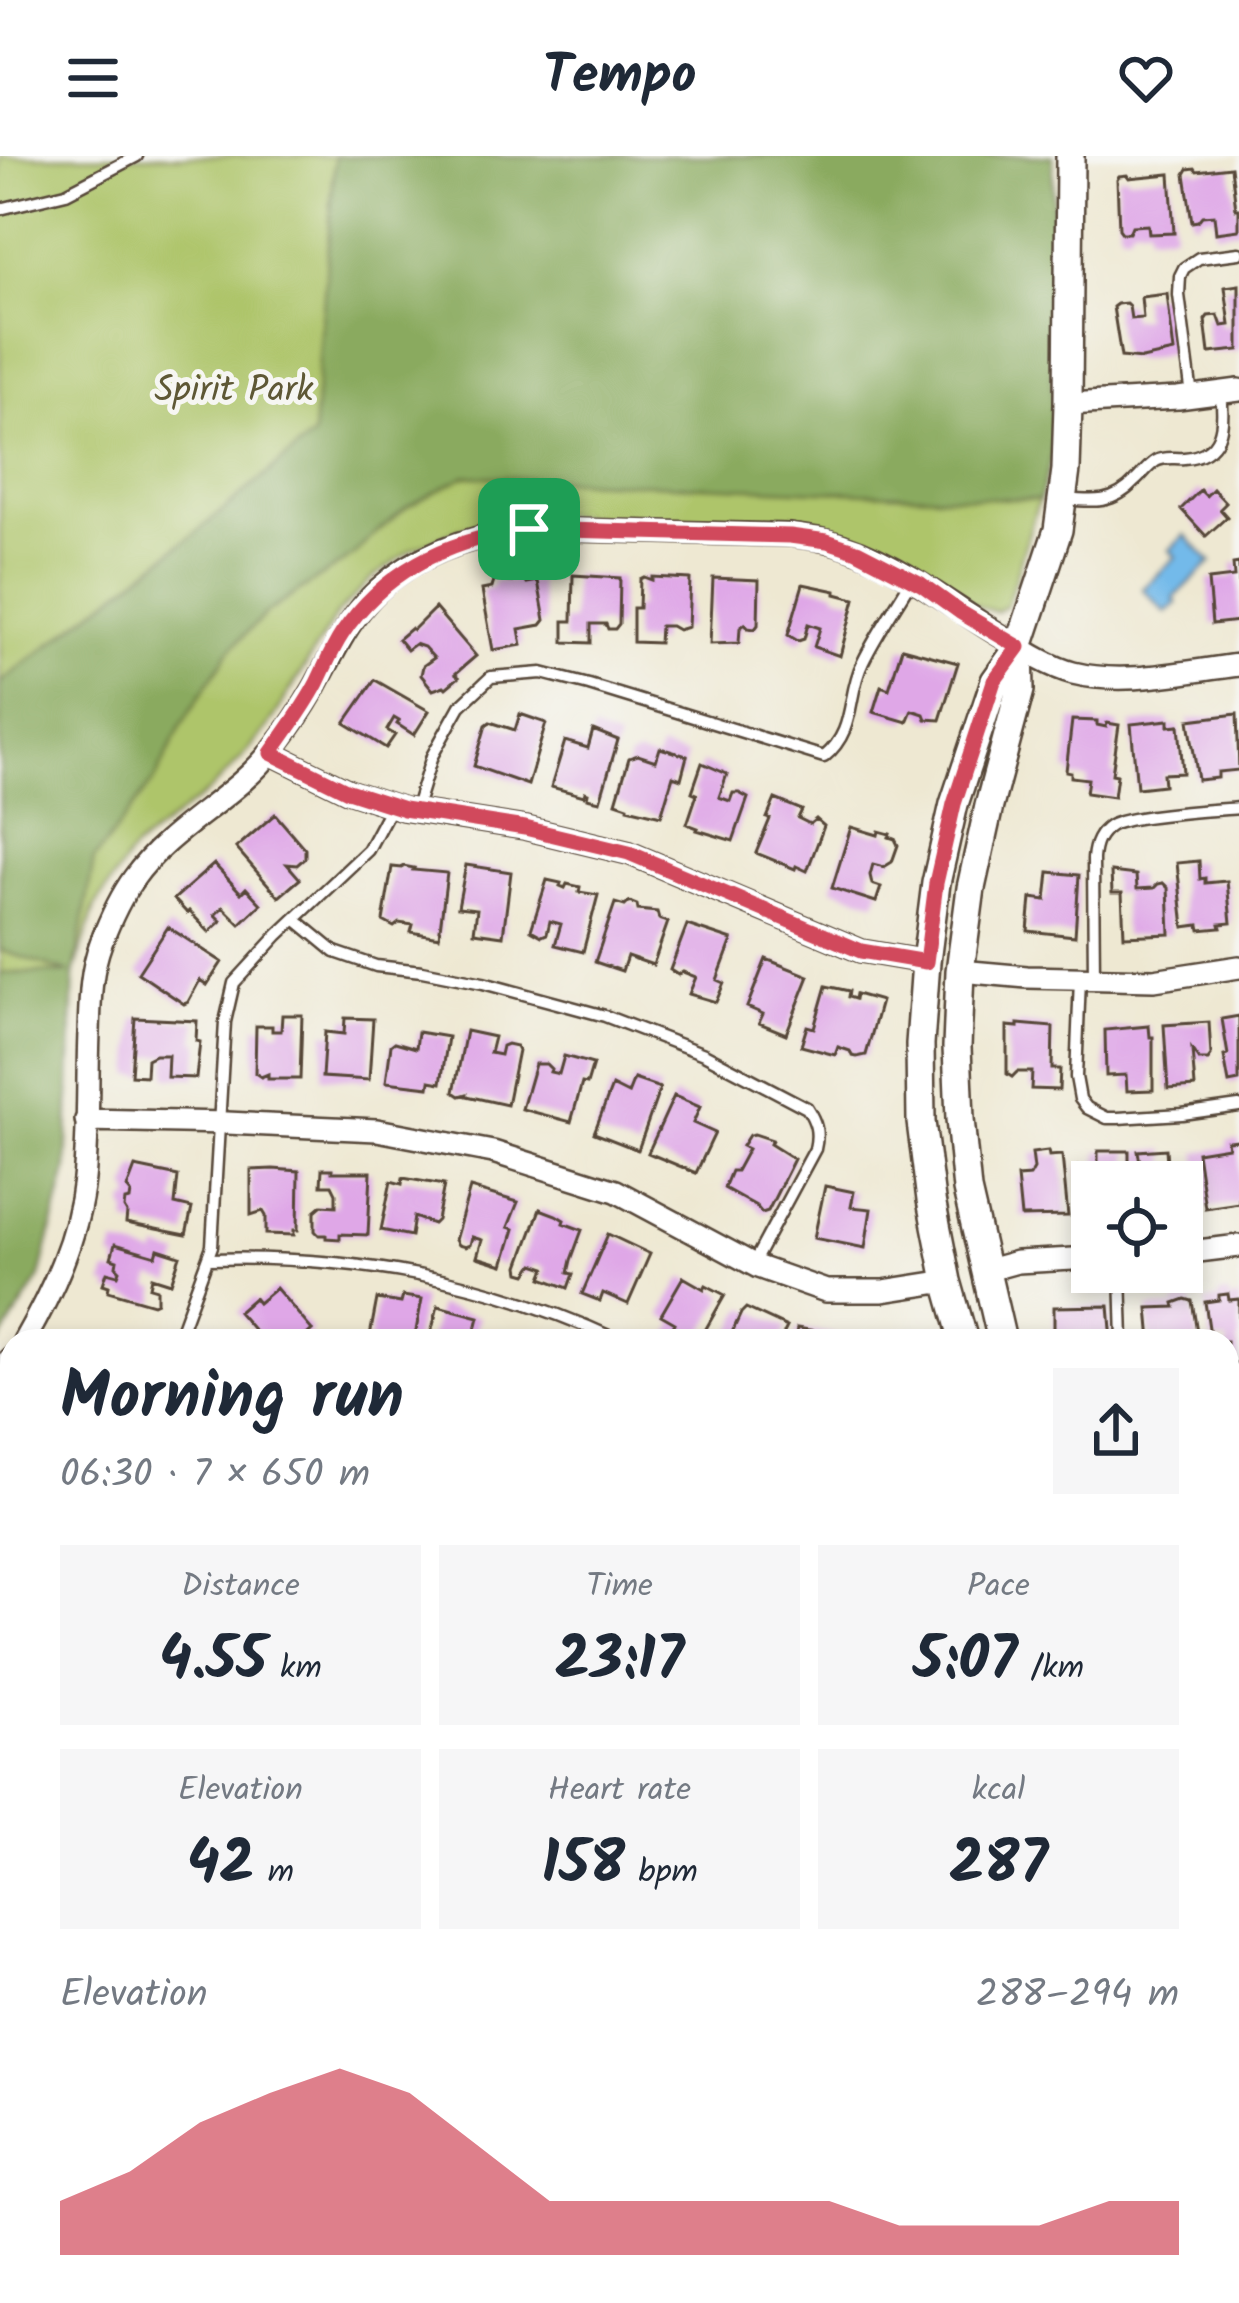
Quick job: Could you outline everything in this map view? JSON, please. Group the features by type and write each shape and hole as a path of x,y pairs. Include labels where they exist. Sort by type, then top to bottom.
{"street":[{"path":"961,1329 931,1200 921,1122 926,962 936,883 954,804 994,681 1019,647 1058,530 1068,404 1070,156"},
{"path":"1068,404 1230,391"},
{"path":"31,1329 76,1219 84,1180 91,981 100,944 132,879 271,753 314,688 339,638 380,588 431,554 496,532 529,529 827,541 912,579 1019,647 1069,672 1108,680 1239,665"},
{"path":"999,1329 968,1190 957,1047 960,971 971,888 1020,690 1019,647"},
{"path":"271,753 348,791 392,805 525,828 629,853 861,951 926,962"},
{"path":"960,971 1154,980 1239,967"},
{"path":"86,1120 377,1130 494,1152 616,1191 753,1264 826,1291 895,1290 947,1281"},
{"path":"1203,1250 1239,1246"},
{"path":"984,1270 1017,1262 1071,1259"}],"lane":[{"path":"0,209 66,193 137,156"},
{"path":"1192,396 1178,295 1180,277 1199,258 1239,253"},
{"path":"1062,499 1111,500 1124,494 1156,461 1203,453 1221,434 1230,391"},
{"path":"415,811 432,756 460,706 491,677 542,673 824,757 836,748 847,726 860,666 912,579"},
{"path":"182,1329 212,1246 225,1022 234,983 368,850 392,805"},
{"path":"1239,808 1119,821 1099,836 1093,860 1076,1077 1080,1099 1107,1118 1239,1106"},
{"path":"295,920 335,952 376,966 483,983 604,1016 704,1054 807,1108 818,1136 815,1149 753,1264"},
{"path":"208,1259 271,1257 358,1264 442,1278 516,1298 591,1329"},
{"path":"1122,1293 1123,1329"}],"green space":[{"name":"Spirit Park","path":"0,156 1053,156 1052,456 1007,605 996,612 977,606 875,542 802,524 557,515 508,517 459,529 413,549 372,578 337,614 268,727 241,759 210,790 133,850 95,907 74,974 0,973"},
{"name":"Spirit Park","path":"335,156 1053,156 1052,456 1040,500 465,476 407,507 354,555 266,613 230,650 182,724 156,778 94,859 74,975 67,1170 40,1277 8,1329 0,1329 0,973 69,973 0,950 0,683 313,436"}],"water":[{"path":"1185,535 1211,562 1174,598 1177,603 1166,613 1143,589 1176,557 1170,550"}],"building":[{"path":"1231,167 1239,230 1216,233 1214,215 1192,222 1185,174 1188,169"},
{"path":"1170,174 1174,233 1149,234 1148,225 1132,226 1129,233 1122,233 1119,176"},
{"path":"1239,285 1239,350 1209,353 1205,320 1218,315 1222,326 1230,325 1225,287"},
{"path":"1167,294 1174,352 1142,359 1121,357 1113,307 1126,303 1131,319 1143,318 1141,297"},
{"path":"1213,489 1226,503 1220,509 1227,517 1206,536 1181,509 1200,490 1206,496"},
{"path":"1239,563 1239,621 1212,624 1208,580 1234,577 1233,564"},
{"path":"523,575 527,583 538,581 545,620 519,629 522,645 493,650 482,590 492,588 494,581 513,582"},
{"path":"573,575 620,578 619,624 608,629 606,624 591,624 591,643 564,642 564,621 572,621"},
{"path":"713,578 759,580 758,625 740,628 739,643 710,644"},
{"path":"640,579 690,579 688,627 660,626 659,643 633,642 633,608 639,608"},
{"path":"803,584 855,599 840,656 814,647 820,628 808,624 804,639 798,641 788,635"},
{"path":"435,608 476,656 446,688 433,690 421,675 423,666 434,658 415,644 407,650 398,639"},
{"path":"902,648 958,663 940,720 926,719 912,710 907,722 873,712 881,686 889,689"},
{"path":"375,680 429,711 414,735 394,718 387,730 395,735 386,748 345,723"},
{"path":"520,714 546,723 528,785 474,766 486,725 490,722 515,730"},
{"path":"1237,714 1239,770 1198,780 1189,720"},
{"path":"1072,720 1119,725 1114,797 1086,793 1088,779 1071,777 1066,771"},
{"path":"1169,720 1169,726 1179,725 1183,773 1163,774 1164,785 1137,788 1131,724"},
{"path":"593,730 618,740 600,801 587,798 585,792 584,796 551,787 565,741 588,748"},
{"path":"660,748 687,756 681,779 673,776 661,816 616,802 629,758 638,755 656,761"},
{"path":"702,763 727,774 719,797 730,801 733,793 739,793 748,798 733,841 687,824"},
{"path":"775,799 802,810 798,818 810,824 816,819 824,826 807,871 756,853"},
{"path":"275,814 305,849 305,858 297,865 287,864 300,879 279,897 236,848"},
{"path":"851,827 890,834 898,845 892,862 884,867 873,864 872,884 881,887 876,902 832,888"},
{"path":"1199,861 1200,879 1205,878 1205,883 1227,881 1231,923 1220,924 1221,928 1184,927 1177,863"},
{"path":"214,864 241,893 246,888 261,904 240,924 223,907 215,915 221,921 209,932 174,899"},
{"path":"466,865 511,872 503,936 474,932 477,909 458,907"},
{"path":"392,867 447,873 439,937 411,932 413,925 394,927 383,921"},
{"path":"1049,872 1079,875 1075,936 1028,931 1031,898 1046,900"},
{"path":"1111,872 1136,875 1137,889 1163,883 1168,888 1170,934 1124,936 1122,893 1112,893"},
{"path":"547,880 598,895 583,952 555,945 561,924 550,921 542,936 531,930"},
{"path":"629,902 638,910 657,912 659,919 668,922 653,965 627,956 622,971 595,962 615,903 625,906"},
{"path":"687,925 732,940 717,980 724,983 716,1002 689,994 696,977 670,970"},
{"path":"168,927 222,962 207,985 200,980 184,1004 138,973"},
{"path":"766,959 809,976 786,1034 759,1023 763,1014 747,1007"},
{"path":"826,986 849,991 848,997 855,999 856,994 881,1001 866,1055 852,1056 838,1047 835,1055 801,1046 807,1026 814,1028"},
{"path":"282,1015 302,1015 300,1079 268,1079 268,1074 255,1073 256,1026 281,1031"},
{"path":"1239,1016 1239,1081 1229,1083 1222,1019"},
{"path":"135,1018 197,1021 196,1078 167,1077 168,1055 147,1059 146,1076 131,1075"},
{"path":"345,1018 373,1019 369,1080 322,1077 325,1032 344,1034"},
{"path":"1209,1022 1211,1056 1199,1060 1192,1050 1195,1087 1168,1089 1164,1025"},
{"path":"1007,1026 1053,1027 1052,1069 1060,1069 1059,1090 1031,1089 1032,1072 1007,1074"},
{"path":"1149,1026 1153,1090 1127,1091 1126,1075 1106,1076 1105,1030"},
{"path":"466,1031 494,1037 490,1053 500,1055 502,1046 516,1046 507,1105 454,1092"},
{"path":"418,1032 448,1037 441,1083 430,1081 429,1087 386,1082 391,1045 416,1048"},
{"path":"564,1056 593,1064 571,1122 522,1109 535,1064 546,1064 550,1072 559,1074"},
{"path":"634,1079 660,1088 638,1150 594,1133 612,1086 628,1094"},
{"path":"674,1096 700,1107 693,1123 715,1133 696,1173 648,1153"},
{"path":"754,1134 772,1140 770,1144 794,1159 768,1211 762,1213 724,1188 748,1149 742,1146"},
{"path":"1239,1140 1239,1203 1205,1208 1203,1161 1198,1161 1197,1152 1228,1147 1227,1141"},
{"path":"1166,1149 1167,1161 1140,1161 1138,1151"},
{"path":"1048,1151 1049,1156 1062,1155 1068,1216 1021,1217 1017,1177 1030,1176 1032,1153"},
{"path":"1098,1151 1129,1151 1129,1161 1098,1161"},
{"path":"135,1167 178,1176 175,1204 192,1208 186,1235 126,1223 125,1201 131,1193 127,1188"},
{"path":"322,1169 371,1172 368,1235 326,1238 315,1231 315,1211 322,1205 336,1206 332,1185 321,1185"},
{"path":"251,1170 299,1171 294,1235 266,1234 263,1211 251,1215"},
{"path":"403,1178 444,1185 437,1220 433,1224 414,1217 411,1236 381,1230 391,1181 402,1184"},
{"path":"825,1186 854,1192 851,1207 871,1209 865,1248 814,1238"},
{"path":"470,1188 518,1202 508,1227 514,1229 503,1265 477,1257 482,1240 472,1237 465,1247 455,1240"},
{"path":"540,1209 582,1230 571,1260 568,1288 542,1278 546,1268 534,1264 527,1274 520,1272"},
{"path":"608,1234 650,1254 628,1304 603,1293 600,1301 582,1294"},
{"path":"115,1244 156,1256 158,1249 180,1256 171,1283 152,1277 150,1287 157,1289 157,1302 108,1291 109,1286 103,1284 107,1272 118,1275 120,1270 111,1258"},
{"path":"683,1277 725,1295 706,1329 672,1329 675,1323 661,1315"},
{"path":"276,1288 311,1329 253,1329 238,1312 254,1298 258,1303"},
{"path":"1219,1295 1239,1299 1239,1329 1209,1329 1205,1302 1219,1300"},
{"path":"403,1296 422,1299 416,1329 371,1329 377,1299 401,1303"},
{"path":"1192,1301 1197,1329 1150,1329 1148,1308 1175,1307 1174,1303"},
{"path":"438,1306 479,1317 476,1329 432,1329"},
{"path":"1109,1306 1111,1329 1054,1329 1054,1307"},
{"path":"746,1308 787,1327 734,1329"}],"route":[{"path":"529,529 827,541 921,584 1019,647 994,681 954,804 936,883 926,962 861,951 629,853 525,828 404,809 348,791 271,753 314,688 339,638 380,588 431,554 496,532 529,529"}]}
